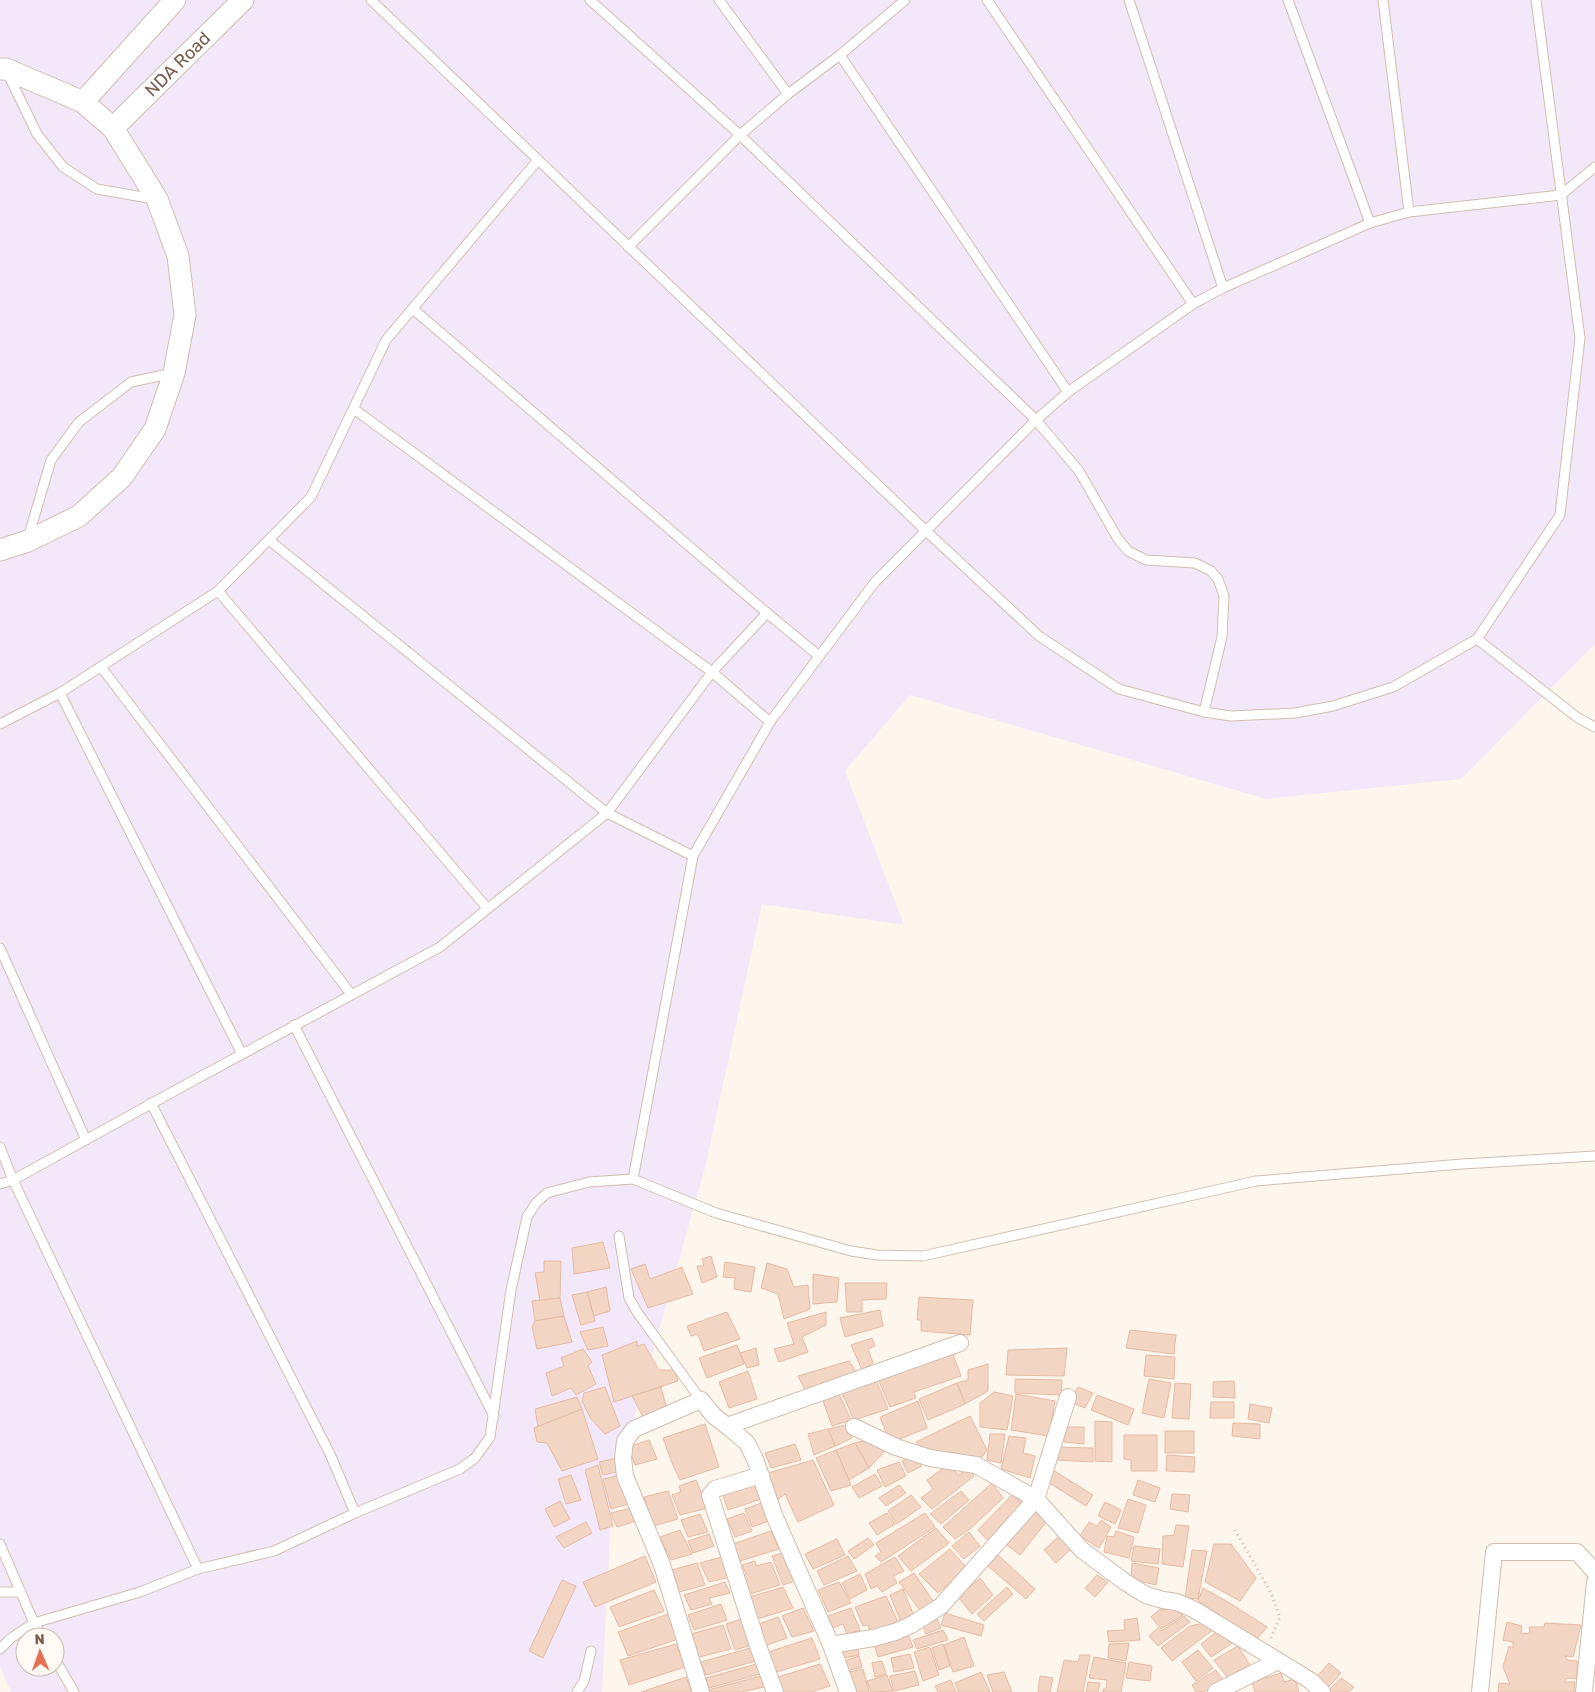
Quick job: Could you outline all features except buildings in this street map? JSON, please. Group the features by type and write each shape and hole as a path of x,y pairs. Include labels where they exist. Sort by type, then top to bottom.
{"street":[{"path":"83,102 175,0"},
{"name":"NDA Road","path":"114,128 243,0"},
{"path":"0,550 28,541 79,516 122,477 155,429 174,372 185,315 178,256 157,199 114,128 83,102 3,69"},
{"path":"727,1426 960,1343"},
{"path":"831,1645 873,1638 895,1632 911,1625 941,1606 1036,1499 1068,1397"},
{"path":"701,1692 662,1565 625,1476 623,1458 625,1441 634,1429 701,1400 714,1416 747,1443 755,1459 774,1515 831,1645 848,1692"},
{"path":"854,1427 896,1447 930,1458 976,1465 1036,1499 1082,1550 1125,1582 1146,1595 1177,1602 1195,1610 1311,1681 1322,1692"},
{"path":"761,1475 715,1489 710,1495 757,1643 775,1692"},
{"path":"1480,1692 1494,1552 1577,1552 1595,1572"},
{"path":"1584,1692 1595,1582"},
{"path":"1216,1692 1278,1661"}],"lane":[{"path":"371,0 925,530 1039,636 1119,689 1204,712 1231,716 1296,713 1333,706 1393,687 1477,639 1560,515 1580,338 1536,0"},
{"path":"590,0 740,135 1036,420 1079,471 1118,539 1128,551 1146,560 1195,563 1211,571 1218,579 1224,596 1222,637 1204,712"},
{"path":"719,0 788,94"},
{"path":"628,246 740,135 905,0"},
{"path":"987,0 1193,304"},
{"path":"1129,0 1223,288"},
{"path":"1288,0 1370,223"},
{"path":"1383,0 1409,212"},
{"path":"840,55 1068,392"},
{"path":"3,69 37,134 63,167 97,189 157,199"},
{"path":"0,724 60,693 218,591 312,497 386,340 538,160"},
{"path":"633,1179 693,856 770,722 876,582 925,530 1036,420 1068,392 1193,304 1223,288 1370,223 1409,212 1561,196 1595,167"},
{"path":"413,309 766,613 819,656"},
{"path":"28,541 51,460 79,422 132,382 174,372"},
{"path":"354,409 712,672 770,722"},
{"path":"269,540 607,812 693,856"},
{"path":"218,591 488,908"},
{"path":"0,1184 13,1180 440,947 607,812 712,672 766,613"},
{"path":"1477,639 1578,718 1595,727"},
{"path":"101,667 351,994"},
{"path":"60,693 242,1054"},
{"path":"0,948 86,1140"},
{"path":"294,1025 494,1416"},
{"path":"152,1103 330,1454 355,1513"},
{"path":"0,1147 13,1180 198,1569"},
{"path":"0,1650 11,1638 34,1623 140,1592 198,1569 274,1551 355,1513 460,1469 475,1458 490,1437 511,1290 526,1217 536,1203 547,1193 589,1182 633,1179 716,1213 851,1251 877,1255 923,1256 1256,1181 1462,1164 1595,1156"},
{"path":"619,1236 629,1298 701,1400"},
{"path":"0,1544 36,1627"},
{"path":"0,1592 22,1592"},
{"path":"576,1692 584,1681 591,1651"},
{"path":"65,1676 74,1692"}],"path":[{"path":"1235,1530 1271,1593 1280,1617 1274,1632 1262,1650"}],"shaded area":[{"path":"0,0 1595,0 1595,644 1461,779 1266,799 910,695 845,771 904,925 762,904 705,1168 612,1496 602,1692 11,1692 0,1666"}]}
